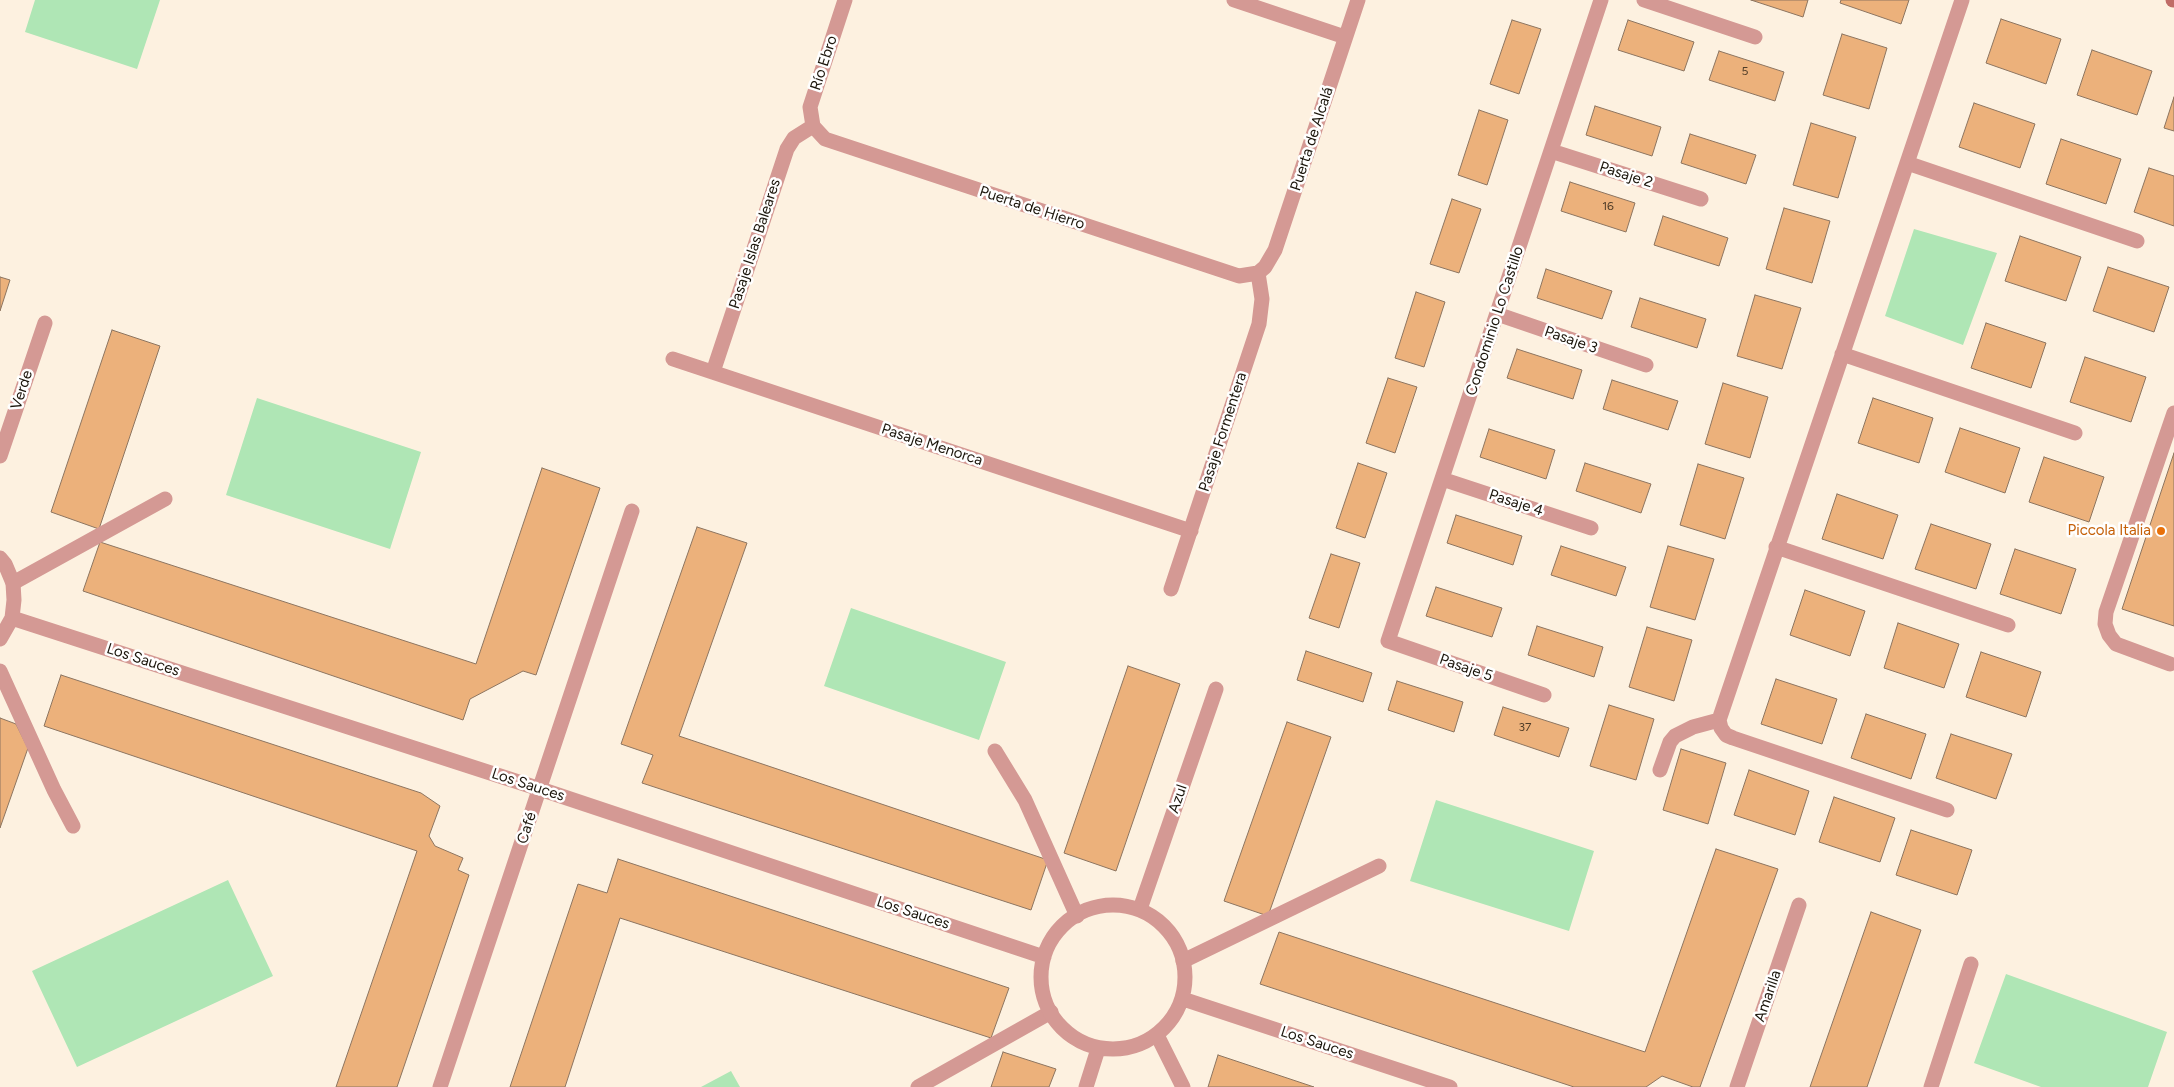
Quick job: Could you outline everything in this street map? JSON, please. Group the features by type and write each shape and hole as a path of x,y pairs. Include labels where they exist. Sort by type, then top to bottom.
{"street":[{"name":"Río Ebro","path":"813,126 810,107 845,0"},
{"path":"1234,0 1345,37"},
{"name":"Puerta de Alcalá","path":"1258,272 1266,267 1275,250 1358,0"},
{"name":"Condominio Lo Castillo","path":"1388,641 1601,0"},
{"path":"1644,0 1755,37"},
{"path":"1947,810 1733,738 1726,735 1720,728 1719,720 1962,0"},
{"name":"Puerta de Hierro","path":"813,126 825,139 833,143 1164,252 1239,276 1258,272"},
{"name":"Pasaje Islas Baleares","path":"713,372 787,149 794,138 813,126"},
{"name":"Pasaje 2","path":"1551,151 1701,199"},
{"path":"1907,162 2137,241"},
{"name":"Pasaje Formentera","path":"1171,589 1259,324 1262,298 1258,272"},
{"name":"Pasaje 3","path":"1497,314 1646,365"},
{"name":"Verde","path":"0,456 45,323"},
{"path":"1842,354 2075,433"},
{"name":"Pasaje Menorca","path":"673,359 1191,531"},
{"path":"2170,664 2116,644 2109,635 2105,624 2106,612 2174,413"},
{"name":"Pasaje 4","path":"1442,479 1591,528"},
{"path":"13,583 164,499"},
{"name":"Café","path":"440,1087 632,511"},
{"path":"1776,547 2008,625"},
{"path":"0,558 5,564 13,583 14,600 12,618 0,639"},
{"name":"Los Sauces","path":"12,618 540,789 1044,957"},
{"name":"Pasaje 5","path":"1388,641 1544,695"},
{"path":"0,671 54,790 73,826"},
{"name":"Azul","path":"1140,909 1216,689"},
{"path":"1660,770 1670,742 1675,736 1693,727 1719,720"},
{"path":"995,751 1026,800 1077,916"},
{"path":"1183,961 1379,866"},
{"path":"1119,904 1140,909 1162,923 1178,943 1187,974 1184,999 1167,1027 1146,1043 1124,1050 1098,1049 1080,1042 1060,1027 1043,998 1040,972 1047,945 1062,924 1094,906 1119,904"},
{"name":"Amarilla","path":"1737,1087 1799,906"},
{"path":"1931,1087 1971,964"},
{"name":"Los Sauces","path":"1184,999 1450,1087"},
{"path":"918,1087 1051,1012"},
{"path":"1157,1035 1183,1087"},
{"path":"1086,1087 1098,1049"}],"green space":[{"path":"35,0 160,0 137,69 25,32"},
{"path":"1914,229 1997,253 1963,345 1885,316"},
{"path":"257,398 421,452 390,549 226,495"},
{"path":"851,608 1006,662 979,740 824,686"},
{"path":"1436,800 1594,851 1569,931 1410,881"},
{"path":"228,880 273,976 77,1067 32,971"},
{"path":"2006,974 2167,1032 2148,1087 2041,1087 1974,1063"},
{"path":"731,1071 740,1087 701,1087"}],"building":[{"path":"1751,0 1808,0 1803,17"},
{"path":"1841,0 1909,0 1901,24 1840,3"},
{"path":"2001,19 2061,39 2046,84 1986,63"},
{"path":"1512,20 1541,29 1519,94 1490,84"},
{"path":"1628,20 1694,42 1684,71 1618,50"},
{"path":"1842,34 1887,48 1869,109 1823,95"},
{"path":"2092,50 2152,71 2137,115 2077,95"},
{"path":"1719,51 1784,72 1775,101 1709,80"},
{"path":"2174,97 2174,131 2164,128"},
{"path":"1974,103 2035,124 2020,168 1959,147"},
{"path":"1595,106 1661,127 1652,156 1586,135"},
{"path":"1479,110 1508,120 1487,185 1458,175"},
{"path":"1811,123 1856,137 1838,198 1793,185"},
{"path":"1690,134 1756,155 1746,184 1681,163"},
{"path":"2061,139 2121,159 2106,204 2046,184"},
{"path":"2149,168 2174,176 2174,226 2134,212"},
{"path":"1570,182 1635,203 1626,232 1561,211"},
{"path":"1452,199 1481,209 1459,273 1430,264"},
{"path":"1784,208 1830,221 1812,283 1766,269"},
{"path":"1663,216 1728,238 1719,266 1654,245"},
{"path":"2020,236 2081,257 2066,301 2005,281"},
{"path":"2108,267 2169,287 2154,332 2093,311"},
{"path":"1546,269 1612,291 1602,319 1537,298"},
{"path":"0,277 10,280 0,311"},
{"path":"1416,292 1445,302 1424,367 1395,358"},
{"path":"1755,295 1801,308 1782,369 1737,356"},
{"path":"1640,298 1706,319 1697,348 1631,327"},
{"path":"1986,323 2046,343 2031,388 1971,368"},
{"path":"112,330 160,346 99,529 51,512"},
{"path":"1517,349 1582,370 1573,399 1507,378"},
{"path":"2085,357 2146,377 2131,422 2070,402"},
{"path":"1388,378 1417,387 1395,453 1366,443"},
{"path":"1612,380 1678,401 1668,430 1603,409"},
{"path":"1723,383 1768,397 1750,458 1705,444"},
{"path":"1873,398 1933,418 1919,463 1858,443"},
{"path":"1960,428 2020,448 2005,493 1945,472"},
{"path":"1489,429 1555,450 1546,479 1480,457"},
{"name":"Piccola Italia","path":"2174,453 2174,626 2122,609"},
{"path":"2044,457 2104,477 2089,522 2029,502"},
{"path":"1358,463 1387,473 1365,538 1336,528"},
{"path":"1585,463 1651,484 1641,513 1576,491"},
{"path":"1698,464 1744,478 1725,539 1680,525"},
{"path":"542,468 600,488 536,675 523,671 470,699 463,720 83,591 100,542 476,664"},
{"path":"1837,494 1898,515 1883,559 1822,539"},
{"path":"1456,515 1522,536 1513,565 1447,543"},
{"path":"1931,524 1991,544 1976,589 1915,569"},
{"path":"697,527 747,543 679,736 1048,860 1031,910 642,783 653,755 621,744"},
{"path":"1561,546 1626,567 1616,596 1551,575"},
{"path":"1668,546 1714,559 1695,620 1650,607"},
{"path":"2015,549 2076,569 2061,614 2000,594"},
{"path":"1331,554 1360,563 1339,628 1309,618"},
{"path":"1436,587 1502,608 1492,637 1426,616"},
{"path":"1805,590 1865,611 1850,656 1790,635"},
{"path":"1898,623 1959,644 1944,688 1884,668"},
{"path":"1537,626 1603,647 1594,677 1528,655"},
{"path":"1647,627 1692,640 1674,701 1629,687"},
{"path":"1306,651 1372,673 1363,702 1297,680"},
{"path":"1981,652 2041,672 2026,717 1966,697"},
{"path":"1128,666 1180,684 1116,871 1064,853"},
{"path":"61,675 421,793 440,806 429,836 435,846 463,858 458,870 469,875 397,1087 336,1087 417,851 44,726"},
{"path":"1776,679 1837,699 1822,744 1761,724"},
{"path":"1397,681 1463,702 1454,732 1388,710"},
{"path":"1609,705 1654,719 1636,780 1590,766"},
{"path":"1503,707 1569,728 1559,757 1494,735"},
{"path":"1866,714 1926,734 1911,779 1851,758"},
{"path":"0,718 16,724 28,748 0,828"},
{"path":"1287,722 1331,737 1268,916 1224,901"},
{"path":"1951,734 2012,754 1996,799 1936,778"},
{"path":"1681,749 1726,763 1708,824 1663,810"},
{"path":"1749,770 1809,791 1795,835 1734,815"},
{"path":"1834,797 1895,818 1880,862 1819,842"},
{"path":"1911,830 1972,850 1957,895 1896,875"},
{"path":"1716,849 1778,869 1700,1087 1693,1087 1662,1076 1646,1087 1574,1087 1260,984 1279,932 1645,1052"},
{"path":"618,859 1009,988 991,1038 620,918 565,1087 510,1087 578,884 607,893"},
{"path":"1871,912 1921,930 1867,1087 1810,1087"},
{"path":"1003,1052 1056,1069 1049,1087 991,1087"},
{"path":"1218,1055 1314,1087 1208,1087"}],"place":[{"name":"Piccola Italia","path":"2161,531"}]}
